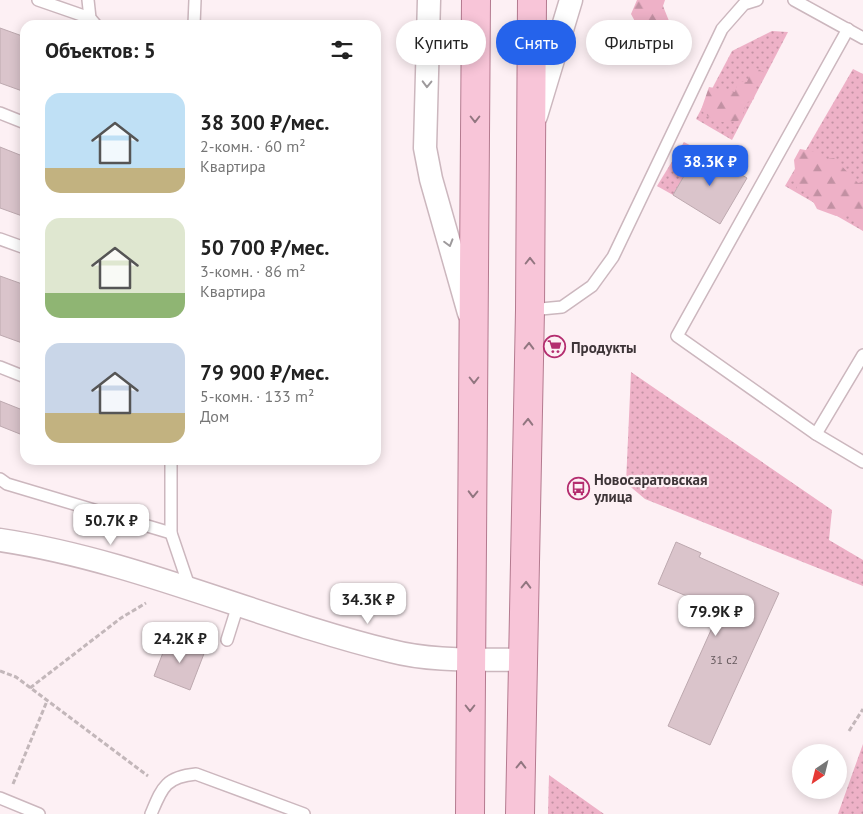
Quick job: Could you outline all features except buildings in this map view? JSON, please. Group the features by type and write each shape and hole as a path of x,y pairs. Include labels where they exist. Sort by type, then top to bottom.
{"main road":[{"path":"470,814 476,0"},
{"path":"520,814 530,310 532,0"}],"street":[{"path":"428,0 426,148 431,179 474,331"},
{"path":"530,136 572,0"},
{"path":"0,540 61,550 392,651 470,659 524,660"}],"lane":[{"path":"38,0 90,20"},
{"path":"88,0 93,20"},
{"path":"194,20 195,0"},
{"path":"530,310 562,307 592,286 613,257 722,29 744,2 757,0"},
{"path":"794,0 863,38"},
{"path":"848,29 677,336 816,434 863,462"},
{"path":"0,113 20,121"},
{"path":"0,239 20,246"},
{"path":"816,434 863,355"},
{"path":"0,367 20,374"},
{"path":"171,465 171,533 190,590"},
{"path":"2,482 171,533"},
{"path":"227,640 238,605"},
{"path":"151,814 162,787 179,776 196,774 304,814"},
{"path":"3,799 39,814"}],"path":[{"path":"30,688 121,618 148,601"},
{"path":"0,671 16,677 162,787"},
{"path":"3,799 47,701"},
{"path":"849,731 863,709"}],"green space":[{"path":"637,0 665,0 663,6 669,20 634,20 631,14"},
{"path":"772,31 788,32 732,140 696,119 732,51"},
{"path":"753,66 765,73 755,84 754,99 746,104 741,120 724,122 714,120 701,110 709,87 735,92 738,81 747,82"},
{"path":"853,69 863,74 863,231 785,186"},
{"path":"684,142 699,150 673,195 657,186"},
{"path":"800,149 816,152 827,159 834,158 858,183 863,182 863,231 852,214 847,213 836,216 817,209 807,190 797,189 794,160"},
{"path":"631,372 832,510 829,540 863,560 863,586 645,499 626,483"},
{"path":"863,744 863,814 838,814 843,799 848,799 848,786"},
{"path":"549,775 604,814 548,814"}],"place":[{"name":"Продукты","path":"555,347"},
{"name":"Новосаратовская улица","path":"578,488"}]}
